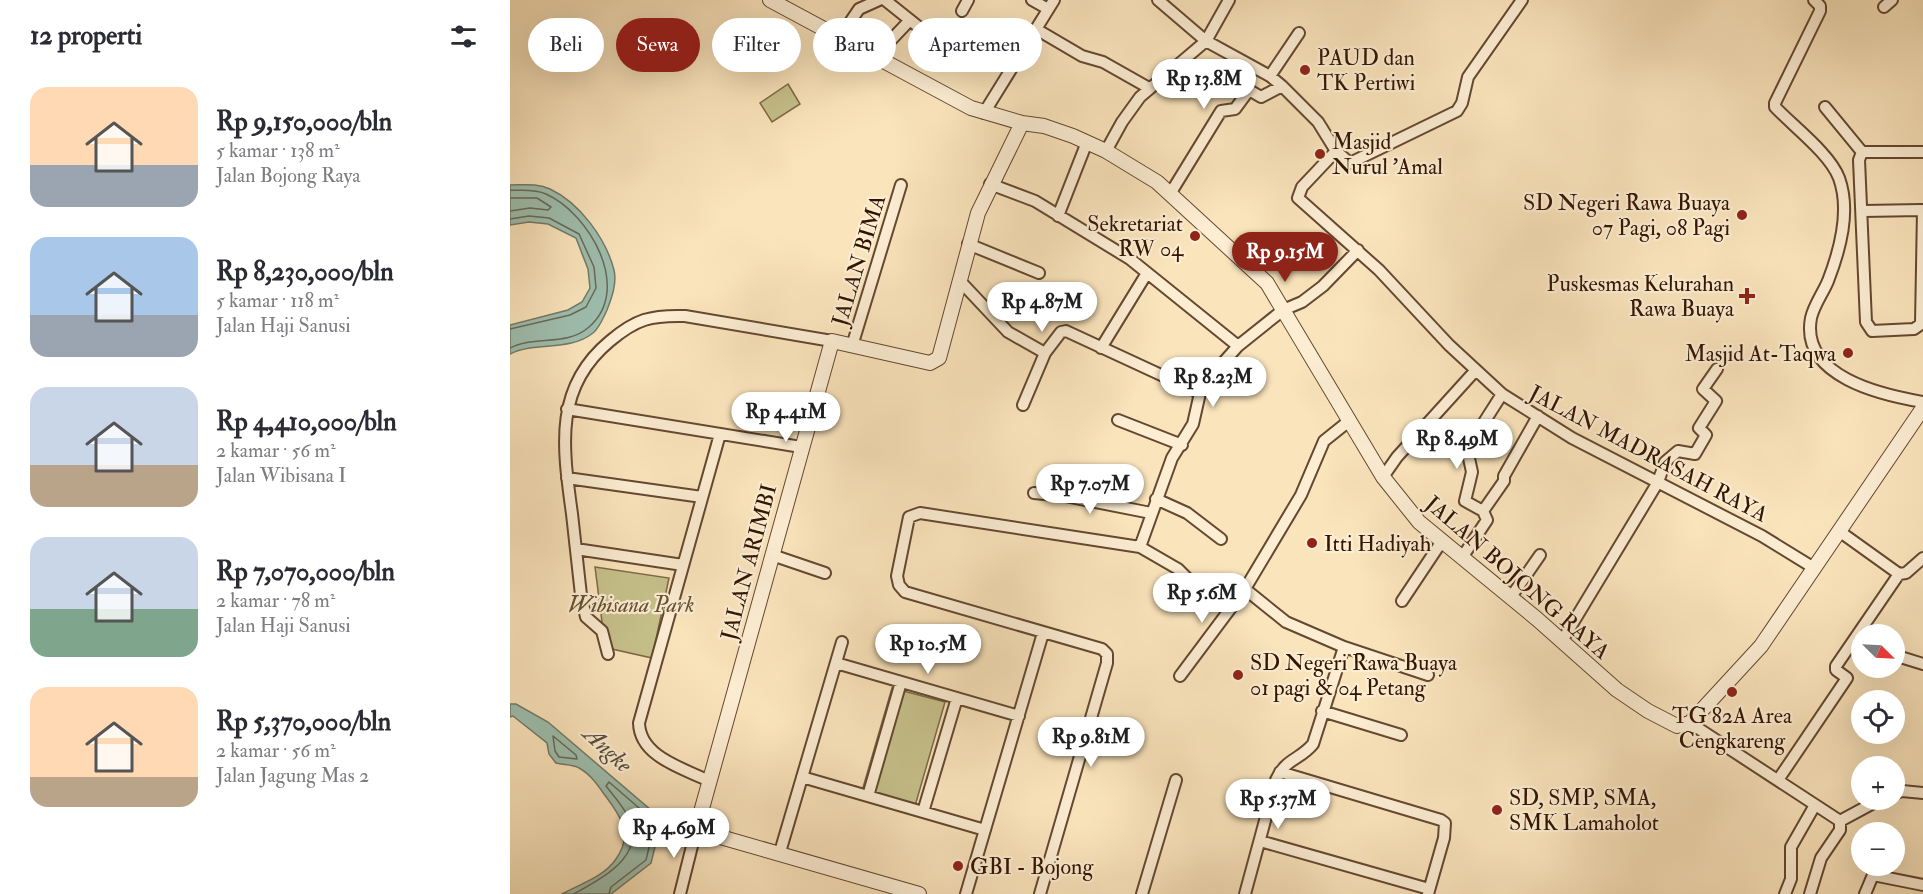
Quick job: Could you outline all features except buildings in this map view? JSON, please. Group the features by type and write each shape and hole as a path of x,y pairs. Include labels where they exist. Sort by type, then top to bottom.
{"street":[{"name":"JALAN BOJONG RAYA","path":"770,0 813,23"},
{"path":"853,18 859,9 879,0"},
{"path":"885,0 908,18"},
{"path":"962,11 968,0"},
{"path":"1032,0 1051,5 1042,19"},
{"path":"1158,0 1206,41 1270,76 1282,86 1318,122 1336,151 1350,163 1411,132 1451,116 1462,103 1468,77 1520,2"},
{"path":"1106,151 1130,109 1149,88 1206,41 1229,0"},
{"path":"1814,0 1820,6 1820,11 1775,103 1775,107 1831,165 1843,191 1842,240 1811,318 1811,333 1823,362 1839,375 1857,386 1923,402"},
{"path":"896,35 908,22"},
{"path":"1042,33 1082,56 1103,62 1149,88"},
{"path":"1270,76 1299,33"},
{"name":"JALAN BOJONG RAYA","path":"896,68 984,113 1044,126 1087,142 1136,167 1170,194 1267,283 1383,477 1407,509 1617,690 1648,711 1683,725"},
{"path":"984,113 1009,72"},
{"path":"1170,194 1221,111 1235,109 1250,90 1261,97 1282,86"},
{"path":"1825,107 1862,152"},
{"path":"608,654 602,632 586,617 564,450 567,409 583,369 595,353 624,329 642,319 685,316 832,341 930,363 935,361 941,353 968,244 990,184 1022,123"},
{"path":"1058,216 1087,142"},
{"name":"JALAN MADRASAH RAYA","path":"1336,151 1302,188 1298,198 1358,250 1475,370 1502,394 1572,438 1762,536 1814,568"},
{"path":"1862,152 1923,152"},
{"path":"1862,152 1859,160 1866,322 1868,327 1877,332 1914,329 1922,324 1922,210 1863,211"},
{"path":"990,184 1022,194 1147,273 1238,346"},
{"name":"JALAN BIMA","path":"852,346 901,185"},
{"path":"968,244 1039,273"},
{"path":"1140,547 1144,542 1151,513 1172,458 1193,424 1200,393 1205,383 1238,346 1283,310 1302,302 1323,286 1358,250"},
{"path":"1101,348 1147,273"},
{"path":"960,281 1008,332 1045,353"},
{"path":"1023,405 1045,353 1061,332 1066,331 1200,393"},
{"name":"JALAN ARIMBI","path":"696,830 832,341"},
{"path":"1562,641 1658,482 1666,460 1678,451 1695,454 1705,439 1706,435 1699,428 1716,401 1703,389 1717,369"},
{"path":"1383,477 1475,370"},
{"path":"1462,556 1486,523 1487,517 1465,501 1472,472 1467,448 1502,394"},
{"path":"1840,821 1778,780 1683,725 1761,646 1923,408"},
{"path":"567,409 801,447"},
{"path":"1483,512 1504,481 1504,476 1538,416"},
{"path":"1118,420 1182,445"},
{"path":"1180,676 1245,589 1301,495 1324,441 1349,421"},
{"path":"709,781 662,758 646,746 639,736 642,710 720,434"},
{"path":"567,478 702,497"},
{"path":"1034,493 1065,496 1151,513"},
{"path":"1156,499 1187,513 1221,539"},
{"path":"1040,894 1107,663 1107,654 1102,650 905,592 899,585 897,576 907,523 914,513 1140,547 1178,569 1204,595"},
{"path":"1839,531 1899,574 1906,573 1923,558"},
{"path":"1402,601 1442,541"},
{"path":"576,549 683,565"},
{"path":"772,555 825,573"},
{"path":"1511,597 1540,555"},
{"path":"1867,624 1899,574"},
{"path":"1245,589 1286,622 1344,647 1428,675"},
{"path":"966,894 1043,633"},
{"path":"780,852 842,642"},
{"path":"1245,894 1280,772 1284,764 1299,756 1313,744 1344,647"},
{"path":"1778,780 1847,678 1836,670 1836,666 1851,647"},
{"path":"1905,659 1923,664"},
{"path":"836,663 1019,716"},
{"path":"868,796 901,682"},
{"path":"923,812 957,698"},
{"path":"1322,711 1401,735"},
{"path":"1260,841 1429,892 1444,838 1445,823 1280,772"},
{"path":"802,777 985,830"},
{"path":"1142,894 1176,780"},
{"path":"1905,791 1923,793"},
{"path":"1785,894 1791,879 1791,847 1815,805"},
{"path":"1840,821 1860,810"},
{"path":"1810,894 1821,858 1840,830 1840,821"},
{"path":"680,894 696,830 780,852 919,894"},
{"path":"1865,894 1873,874 1923,885"}],"green space":[{"path":"788,84 800,104 772,122 760,103"},
{"name":"Wibisana Park","path":"595,567 669,578 652,658 612,649 602,622"},
{"path":"892,688 945,702 915,806 862,791"}],"water":[{"path":"510,185 541,186 561,195 572,203 590,223 605,246 614,270 614,290 599,325 584,339 563,345 520,350 510,354 510,325 568,310 582,302 590,288 588,269 576,238 548,224 529,222 510,225"},
{"path":"510,704 516,704 548,722 652,811 657,839 651,863 611,894 562,894 605,871 616,859 624,841 620,817 590,776 577,767 556,763 549,754 547,743 513,716 510,717"}],"place":[{"name":"PAUD dan TK Pertiwi","path":"1305,70"},
{"name":"Masjid Nurul 'Amal","path":"1320,154"},
{"name":"SD Negeri Rawa Buaya 07 Pagi, 08 Pagi","path":"1742,215"},
{"name":"Sekretariat RW 04","path":"1195,236"},
{"name":"Puskesmas Kelurahan Rawa Buaya","path":"1747,296"},
{"name":"Masjid At-Taqwa","path":"1848,353"},
{"name":"Itti Hadiyah","path":"1312,543"},
{"name":"SD Negeri Rawa Buaya 01 pagi & 04 Petang","path":"1238,675"},
{"name":"TG 82A Area Cengkareng","path":"1732,692"},
{"name":"SD, SMP, SMA, SMK Lamaholot","path":"1497,810"},
{"name":"GBI - Bojong","path":"958,866"}],"water label":[{"name":"Angke","path":"608,749"}]}
